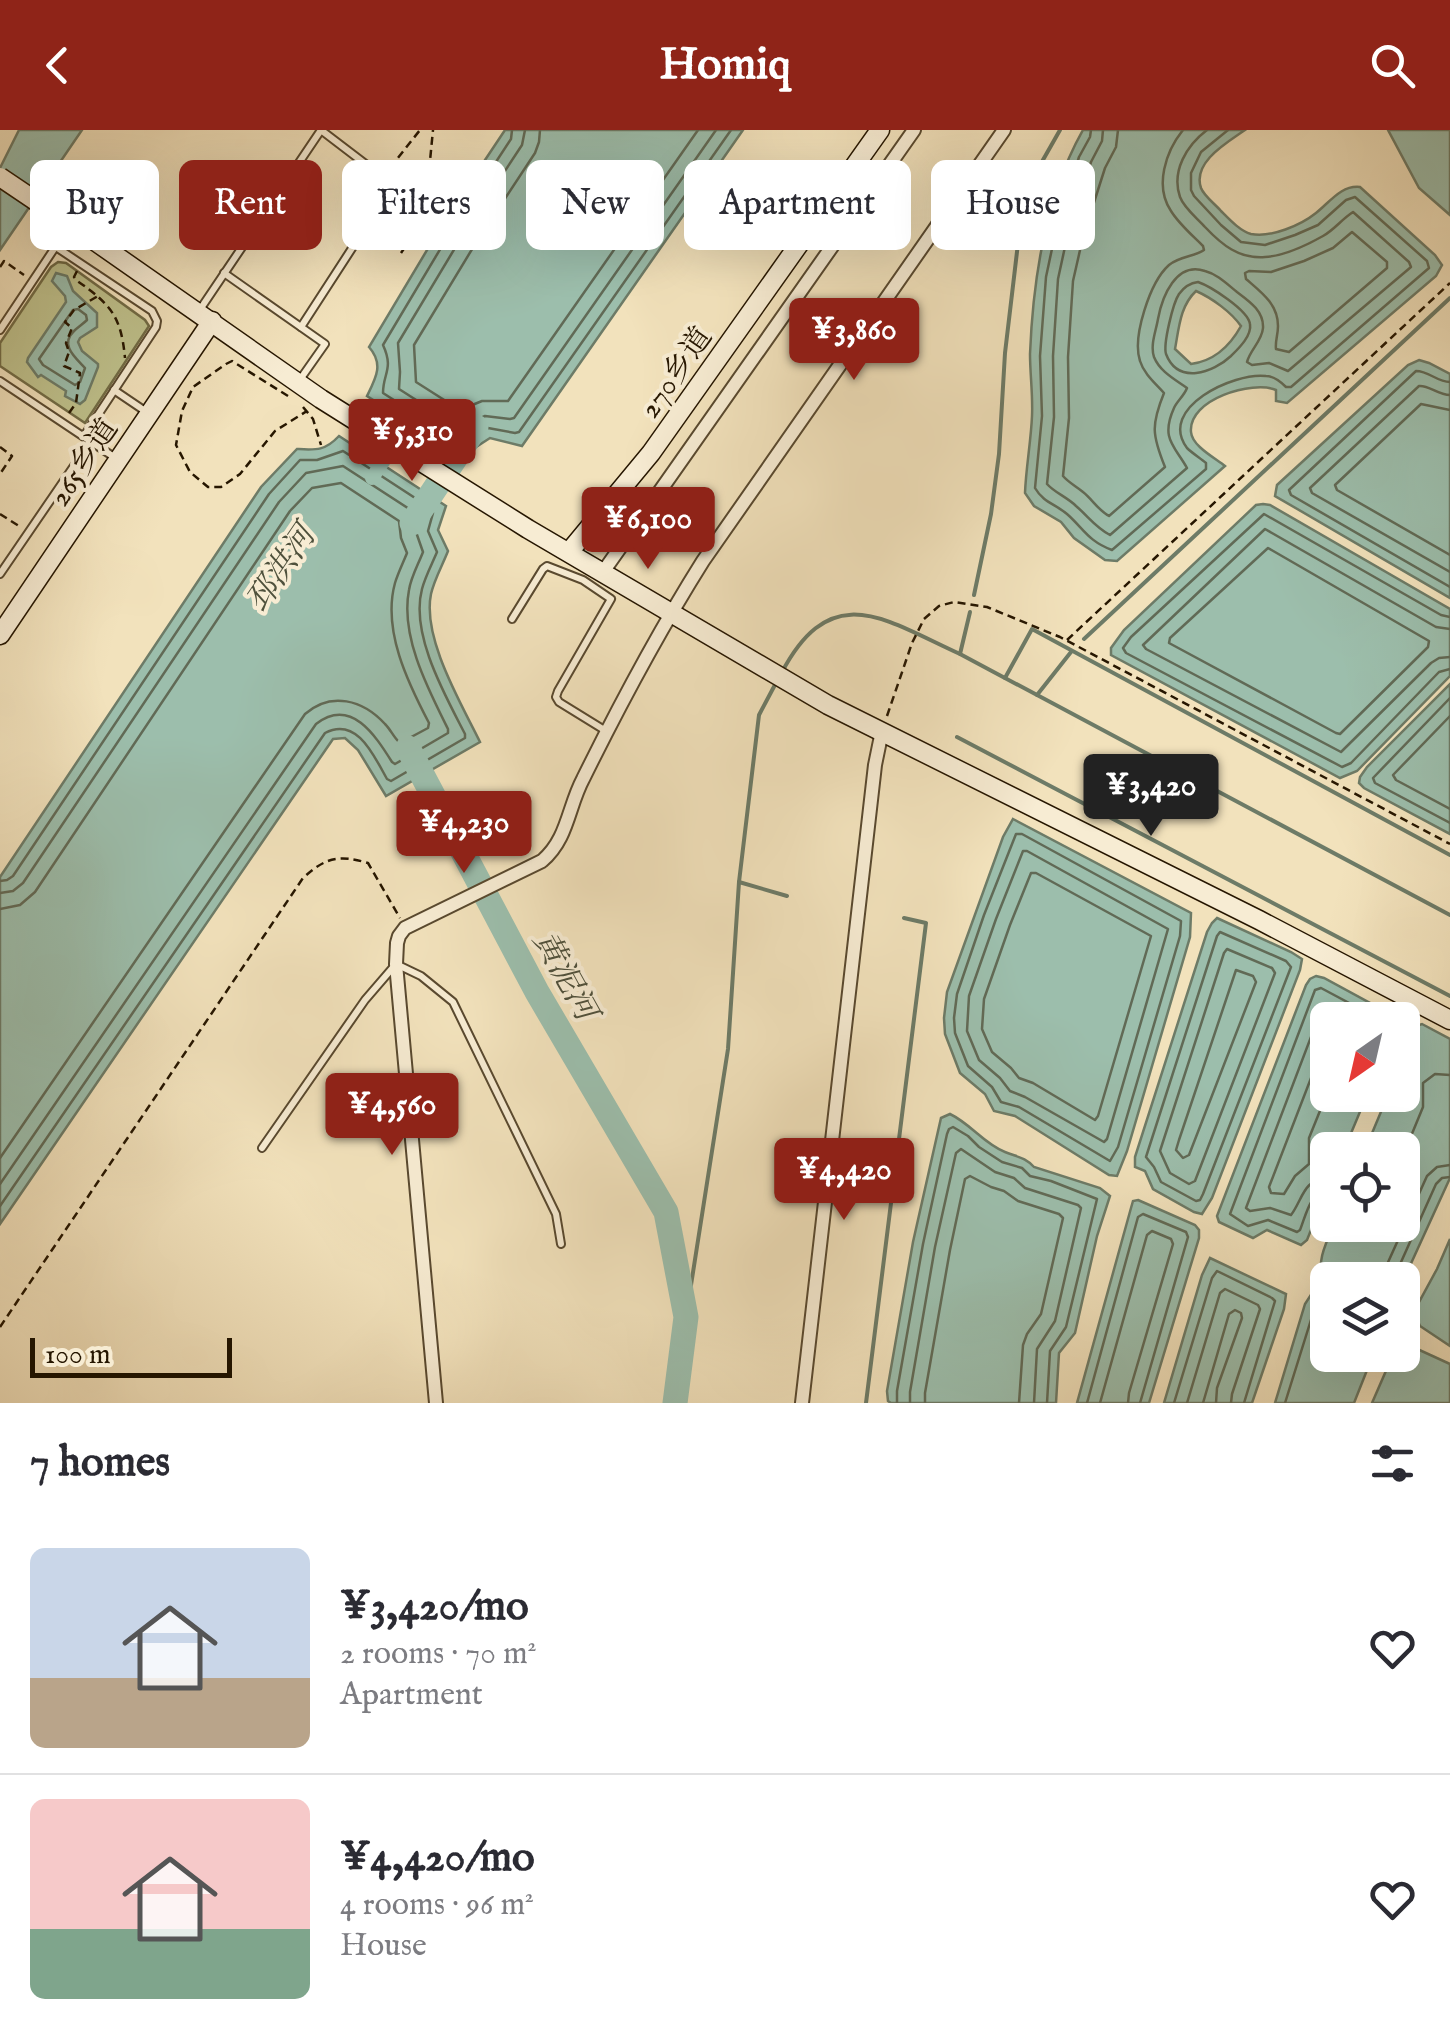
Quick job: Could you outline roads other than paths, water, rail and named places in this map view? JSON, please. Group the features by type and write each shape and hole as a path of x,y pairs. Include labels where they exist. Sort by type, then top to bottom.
{"street":[{"name":"270乡道","path":"569,552 651,453 880,130"},
{"path":"602,572 914,130"},
{"path":"436,1403 396,964 399,936 405,928 542,861 562,840 580,783 670,613 1004,130"},
{"path":"0,177 205,316 314,405 702,632 828,705 1450,1020"},
{"name":"265乡道","path":"0,634 149,414 205,316"},
{"path":"616,494 644,513"},
{"path":"802,1403 882,731"}],"lane":[{"path":"205,316 224,273 321,130 393,185 301,328"},
{"path":"0,330 54,250"},
{"path":"0,574 156,327 156,315 61,250"},
{"path":"224,273 325,344 295,390"},
{"path":"0,381 118,459"},
{"path":"114,390 149,414"},
{"path":"512,619 548,566 582,580 611,599 556,697 608,731"},
{"path":"262,1148 364,1000 396,964 421,976 453,1002 556,1214 561,1244"}],"water":[{"path":"19,130 82,130 62,160 30,160 30,206 0,250 0,168"},
{"path":"505,130 743,130 722,160 684,160 684,214 664,243 664,160 526,160 526,250 659,250 522,446 490,438 466,459 367,396 377,365 369,347 427,250 506,250 506,160 485,160"},
{"path":"1083,130 1245,130 1206,161 1200,179 1205,194 1243,230 1259,235 1285,230 1310,218 1341,191 1360,187 1442,265 1436,276 1287,403 1276,401 1276,390 1253,388 1224,395 1200,410 1193,420 1192,437 1225,466 1117,561 1105,560 1074,538 1061,522 1034,506 1025,493 1032,416 1030,354 1041,250 1095,250 1095,160 1068,160","holes":["1196,291 1215,301 1241,326 1220,351 1191,364 1175,349 1181,318"]},
{"path":"1388,130 1450,130 1450,215 1419,188"},
{"path":"56,273 67,276 73,291 97,313 97,327 78,342 82,351 98,364 80,404 65,396 66,391 41,375 38,377 27,362 66,302 52,281"},
{"path":"1419,360 1450,374 1450,598 1275,496 1277,485 1408,365"},
{"path":"339,436 446,506 438,530 448,551 431,594 432,630 445,670 480,742 386,796 358,750 345,738 333,739 0,1224 0,877 261,487 297,449 320,448"},
{"path":"1263,504 1450,609 1450,676 1357,771 1340,778 1111,655 1111,648 1124,630 1256,505"},
{"path":"1450,684 1450,834 1359,783 1367,767"},
{"path":"1013,819 1191,913 1190,937 1117,1176 1109,1175 1015,1116 994,1111 985,1094 960,1073 945,1034 947,992"},
{"path":"1217,918 1302,959 1212,1198 1202,1214 1153,1189 1145,1171 1135,1167 1135,1157 1207,932"},
{"path":"1324,978 1368,1002 1310,1002 1310,1112 1360,1112 1352,1132 1310,1132 1310,1232 1301,1245 1267,1230 1253,1238 1219,1222 1217,1216 1310,979"},
{"path":"1420,1025 1450,1039 1450,1178 1412,1262 1321,1262 1327,1242 1420,1242 1420,1132 1373,1132 1381,1112 1420,1112"},
{"path":"950,1114 997,1148 1034,1167 1100,1188 1110,1196 1075,1333 1059,1353 1056,1403 888,1401 913,1242 941,1118"},
{"path":"1133,1201 1195,1225 1199,1238 1149,1403 1077,1403"},
{"path":"1450,1239 1450,1346 1420,1326 1420,1300"},
{"path":"1210,1258 1286,1294 1284,1309 1252,1403 1164,1403 1202,1275"},
{"path":"1310,1296 1310,1372 1366,1372 1354,1403 1275,1403"},
{"path":"1420,1350 1450,1364 1450,1403 1372,1403 1386,1372 1420,1372"}],"waterway":[{"path":"974,595 999,454 1005,353 1019,235 1031,181 1060,130"},
{"path":"1084,639 1450,298"},
{"name":"邳洪河","path":"372,478 419,408"},
{"name":"黄泥河","path":"412,523 476,427"},
{"path":"960,654 970,612"},
{"path":"782,672 801,643 820,625 841,616 884,620 960,654 1450,915"},
{"path":"1005,678 1032,629 1450,855"},
{"path":"1037,695 1071,652"},
{"path":"686,1317 728,1049 739,882 759,715 777,681"},
{"path":"957,737 1450,996"},
{"name":"黄泥河","path":"408,748 537,992 666,1212 686,1317 675,1403"},
{"path":"739,882 787,896"},
{"path":"866,1403 926,923 904,918"}]}
